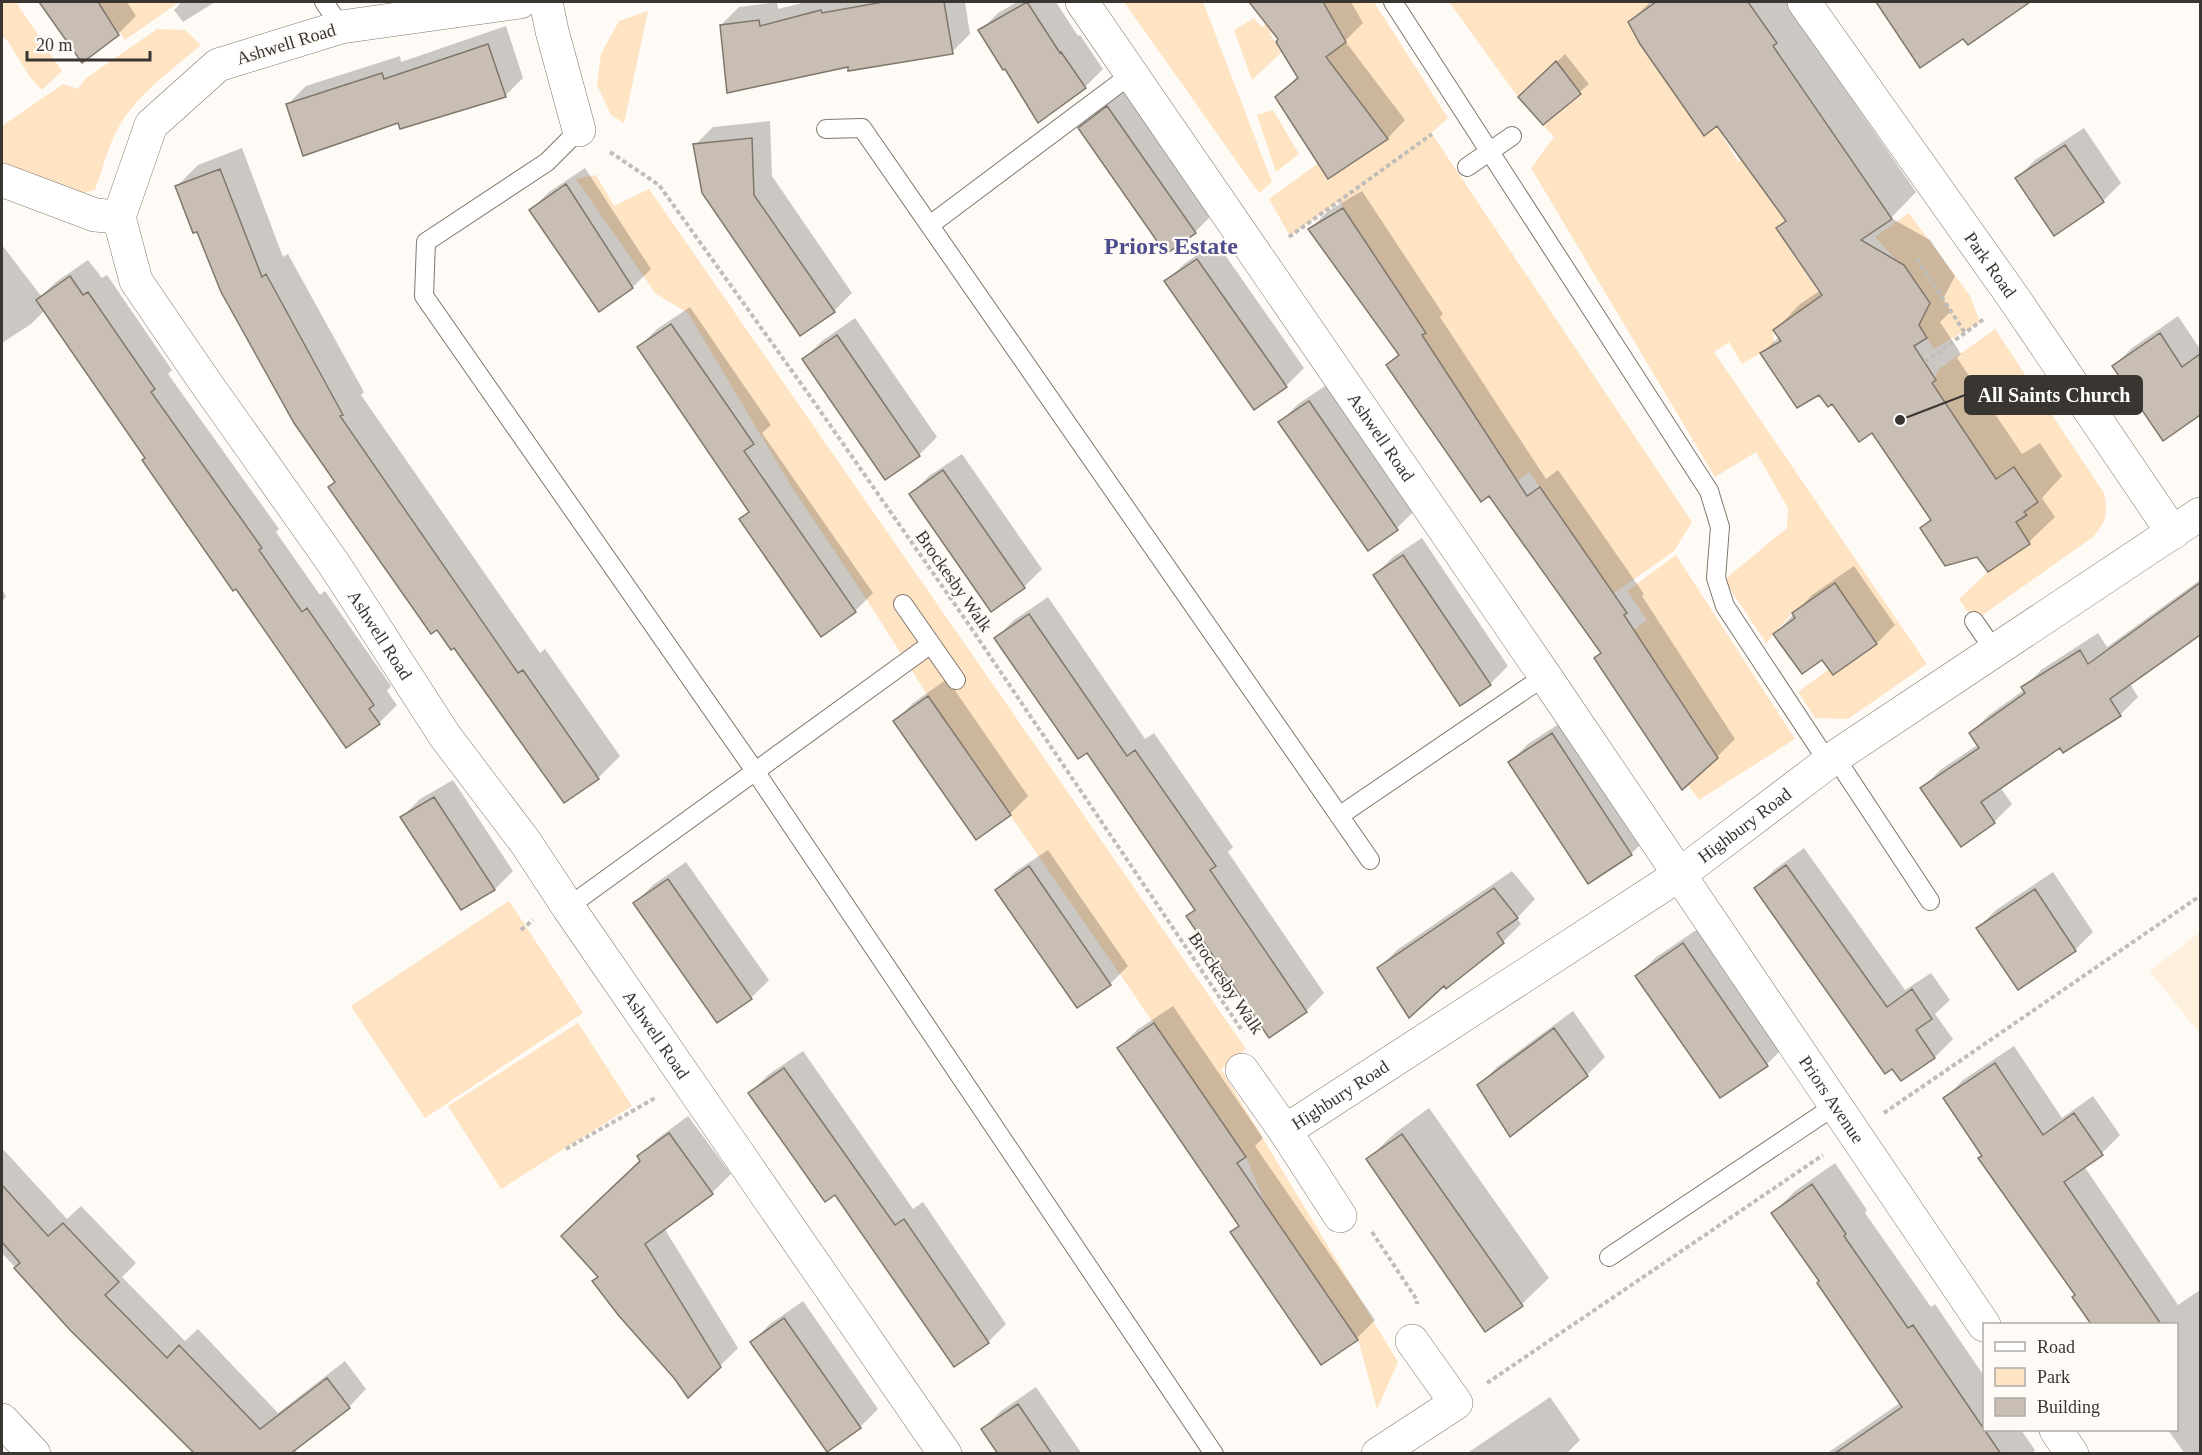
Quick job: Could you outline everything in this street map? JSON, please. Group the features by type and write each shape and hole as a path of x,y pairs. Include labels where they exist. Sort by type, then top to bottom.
{"street":[{"name":"Ashwell Road","path":"520,2 333,14 218,65 151,124 119,218 136,281 202,380 334,564 445,736 526,843 568,908 945,1454"},
{"path":"546,2 579,130"},
{"name":"Ashwell Road","path":"1082,2 1260,258 1678,875"},
{"name":"Park Road","path":"1804,2 2013,297 2173,533"},
{"path":"2,180 95,215 119,218"},
{"name":"Highbury Road","path":"1285,1131 1678,875 1832,760 2200,514"},
{"name":"Priors Avenue","path":"1678,875 1983,1323"},
{"name":"Highbury Road","path":"1242,1070 1340,1216"},
{"path":"1378,1454 1456,1403 1412,1341"},
{"path":"2,1420 34,1454"},
{"path":"2057,1431 2072,1454"}],"lane":[{"path":"1393,2 1709,491 1720,527 1716,578 1725,606 1930,901"},
{"path":"930,225 1132,73"},
{"path":"826,129 862,128 1370,861"},
{"path":"579,130 547,162 426,242 424,296 755,771 1214,1454"},
{"path":"1467,168 1512,136"},
{"path":"903,604 956,680"},
{"path":"1974,621 1994,650"},
{"path":"568,908 931,644"},
{"path":"1339,816 1545,676"},
{"path":"1609,1257 1836,1105"}],"path":[{"name":"Brockesby Walk","path":"579,130 659,184 807,392 965,619 1261,1058 1242,1070"},
{"path":"1260,258 1432,134"},
{"path":"1917,259 1965,333"},
{"path":"1925,362 2013,297"},
{"path":"1456,1403 1855,1134 2200,896"},
{"path":"521,930 536,918"},
{"path":"566,1149 659,1096"},
{"path":"1340,1216 1360,1213 1417,1300 1412,1341"}],"shaded area":[{"path":"2200,932 2200,1034 2150,971"}],"green space":[{"path":"2,2 16,2 62,71 42,90 30,77 7,40 2,37"},
{"path":"97,2 176,2 178,3 125,40"},
{"path":"1124,2 1203,2 1272,182 1259,193"},
{"path":"1323,2 1374,2 1448,118 1427,137 1432,134 1692,522 1674,551 1613,594 1529,472 1515,482 1422,338 1426,332 1339,201 1290,236 1269,199 1317,164 1328,179 1388,139 1327,57 1346,41"},
{"path":"1449,2 1647,2 1650,6 1628,22 1684,108 1744,111 1718,128 1738,162 1765,145 1781,215 1785,221 1776,228 1821,296 1773,330 1774,345 1742,364 1729,342 1714,352 1927,664 1848,719 1815,718 1798,692 1829,669 1833,675 1878,644 1835,583 1792,613 1766,643 1724,580 1787,528 1788,508 1756,452 1715,477 1531,168 1554,137 1543,125 1581,93 1556,61 1518,97"},
{"path":"648,11 624,123 611,115 597,85 601,54 619,21"},
{"path":"1282,12 1285,20 1270,34 1282,52 1252,80 1234,30 1254,18 1262,27"},
{"path":"157,29 185,30 201,45 154,85 124,119 110,146 95,190 76,195 5,168 2,162 2,126 63,84 78,89 85,79"},
{"path":"1273,110 1299,154 1276,172 1257,115"},
{"path":"596,175 614,206 649,189 1246,1049 1221,1069 1398,1362 1377,1409 1358,1339 1267,1207 1246,1157 928,696 793,489 688,313 656,294 576,179"},
{"path":"1909,213 1970,296 1980,322 1934,349 1913,318 1928,307 1930,302 1904,265 1896,260 1875,237"},
{"path":"1995,329 2104,493 2106,511 2104,521 2093,537 1974,621 1959,599 1988,572 2030,544 2016,522 2024,511 2038,502 2014,467 1996,479 1932,383 1939,369"},
{"path":"1676,555 1795,739 1699,800 1688,785 1718,758 1634,630 1647,620 1627,591"},
{"path":"509,901 583,1013 425,1118 351,1006"},
{"path":"578,1023 632,1106 501,1189 448,1106"}],"building":[{"path":"39,2 98,2 119,35 82,63"},
{"path":"883,2 944,2 953,54 848,71 848,67 727,93 720,25 759,20 760,26 821,10 822,13"},
{"path":"1027,2 1086,88 1038,123 978,30"},
{"path":"1249,2 1323,2 1346,42 1326,57 1388,139 1328,179 1275,97 1298,78 1276,42 1278,39"},
{"path":"1656,2 1748,2 1777,43 1773,46 1892,219 1861,240 1904,265 1930,303 1919,325 1927,338 1914,346 1936,380 1932,383 1996,479 2014,467 2038,502 2024,512 2027,515 2016,522 2030,544 1988,572 1977,557 1945,566 1920,528 1931,520 1872,433 1859,442 1832,404 1828,407 1819,395 1797,408 1760,353 1781,341 1773,330 1822,295 1776,228 1786,221 1717,126 1704,136 1640,44 1628,22"},
{"path":"1876,2 2030,2 1968,45 1963,39 1920,68"},
{"path":"488,44 506,97 400,129 398,123 303,156 286,104 382,73 384,79"},
{"path":"1556,61 1581,94 1543,125 1518,97"},
{"path":"1107,106 1196,233 1166,254 1078,128"},
{"path":"752,138 754,195 835,312 800,336 702,193 693,144"},
{"path":"2065,145 2104,202 2054,236 2015,178"},
{"path":"220,169 262,277 266,274 343,415 340,416 518,673 523,670 599,779 564,803 454,648 451,650 437,630 431,634 328,487 335,482 294,423 221,292 197,232 193,233 175,186"},
{"path":"566,184 633,288 599,312 529,210"},
{"path":"1343,208 1426,333 1422,335 1527,496 1540,487 1627,613 1624,615 1718,758 1682,790 1594,658 1601,653 1489,496 1481,502 1386,365 1399,355 1308,229"},
{"path":"1197,259 1287,387 1254,410 1164,281"},
{"path":"70,276 83,295 88,292 155,389 151,392 262,548 259,550 302,612 307,608 374,705 369,709 380,724 346,748 236,589 233,591 142,460 145,458 36,300"},
{"path":"671,324 754,444 744,451 856,612 821,637 739,519 749,512 637,347"},
{"path":"2160,333 2182,367 2200,354 2200,415 2163,441 2112,366"},
{"path":"837,335 920,456 885,480 802,359"},
{"path":"1309,401 1398,530 1368,551 1278,422"},
{"path":"943,470 1025,588 991,612 909,494"},
{"path":"1403,555 1491,685 1460,706 1373,575"},
{"path":"1835,583 1877,644 1833,675 1822,660 1802,674 1773,634 1795,618 1792,613"},
{"path":"2200,583 2200,635 2110,699 2121,716 2063,753 2060,748 1981,802 1995,823 1961,847 1920,788 1979,748 1969,733 2025,693 2021,687 2080,650 2088,664"},
{"path":"1029,614 1127,756 1135,750 1216,866 1210,870 1307,1012 1269,1038 1186,916 1195,910 1087,753 1078,759 994,638"},
{"path":"928,696 1011,815 976,840 893,721"},
{"path":"1552,733 1632,855 1588,884 1508,762"},
{"path":"434,797 495,890 461,910 400,817"},
{"path":"1786,865 1887,1007 1912,989 1932,1019 1916,1030 1935,1058 1901,1081 1892,1069 1885,1074 1754,888"},
{"path":"1029,866 1111,985 1077,1008 995,890"},
{"path":"668,879 752,999 717,1023 633,903"},
{"path":"1494,888 1518,918 1497,933 1504,943 1446,989 1444,986 1409,1018 1377,968"},
{"path":"2035,889 2076,951 2018,990 1976,928"},
{"path":"1683,943 1768,1066 1720,1098 1635,976"},
{"path":"1154,1023 1246,1157 1237,1163 1358,1340 1321,1365 1230,1232 1239,1226 1117,1048"},
{"path":"1554,1028 1588,1076 1510,1137 1477,1085"},
{"path":"1995,1063 2043,1135 2074,1113 2103,1155 2064,1182 2160,1323 2090,1323 2072,1297 2075,1295 1978,1158 1982,1156 1943,1098"},
{"path":"784,1068 895,1225 904,1219 989,1343 954,1367 835,1195 825,1202 748,1093"},
{"path":"669,1133 713,1194 645,1244 721,1367 688,1398 674,1378 619,1316 592,1281 598,1277 561,1236 640,1161 637,1156"},
{"path":"1402,1134 1523,1306 1485,1332 1366,1159"},
{"path":"1812,1184 1846,1234 1844,1236 1908,1328 1913,1325 1983,1428 1983,1431 1985,1431 2001,1454 1834,1454 1902,1407 1771,1213"},
{"path":"2,1185 48,1236 63,1223 119,1282 105,1295 167,1358 179,1345 260,1429 327,1378 350,1408 290,1454 195,1454 70,1330 14,1268 20,1263 2,1242"},
{"path":"784,1318 861,1428 827,1452 750,1342"},
{"path":"1018,1404 1052,1454 998,1454 981,1429"}],"place":[{"name":"All Saints Church","path":"1900,420"}],"district":[{"name":"Priors Estate","path":"1171,246"}]}
